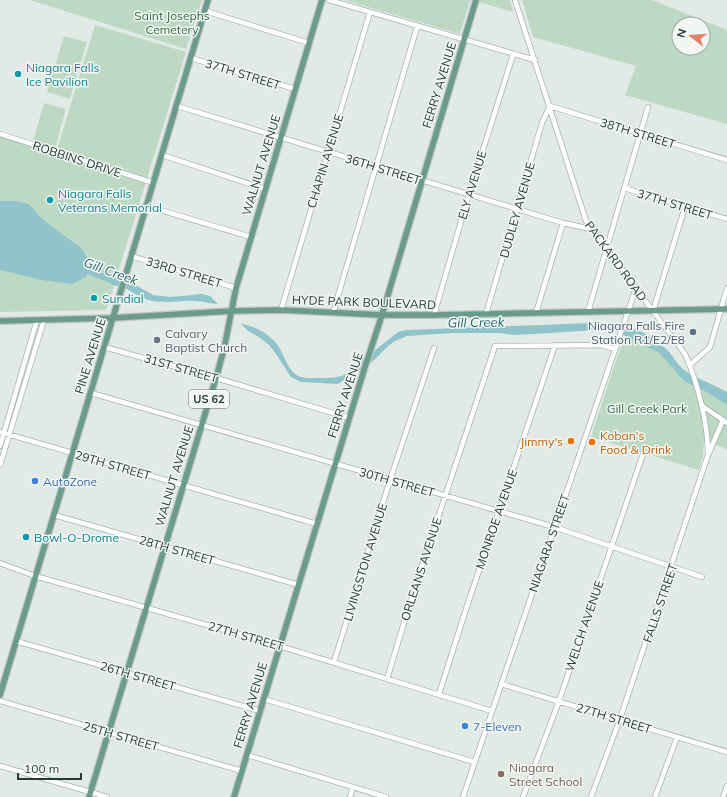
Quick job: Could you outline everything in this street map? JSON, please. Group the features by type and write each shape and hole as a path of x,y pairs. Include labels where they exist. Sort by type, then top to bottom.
{"main road":[{"name":"PINE AVENUE","path":"0,695 208,0"},
{"name":"WALNUT AVENUE","path":"90,794 216,378 236,288 322,0"},
{"name":"FERRY AVENUE","path":"234,797 382,315 476,0"},
{"name":"HYDE PARK BOULEVARD","path":"0,321 113,318 232,311 281,310 382,315 434,315 724,310"}],"street":[{"path":"329,0 513,55 535,60"},
{"name":"PACKARD ROAD","path":"515,0 586,221 685,354 690,365 701,405"},
{"path":"205,11 309,43"},
{"name":"CHAPIN AVENUE","path":"281,310 370,12"},
{"path":"333,313 417,26"},
{"name":"ELY AVENUE","path":"434,315 469,194 513,55"},
{"name":"37TH STREET","path":"191,58 295,89"},
{"name":"36TH STREET","path":"177,106 518,208 563,223 591,229"},
{"name":"38TH STREET","path":"550,106 727,160"},
{"name":"DUDLEY AVENUE","path":"486,314 542,123 550,106"},
{"path":"588,312 648,107"},
{"name":"ROBBINS DRIVE","path":"0,134 154,183"},
{"path":"162,155 265,189"},
{"name":"37TH STREET","path":"624,188 727,219"},
{"path":"147,206 251,237"},
{"path":"653,311 684,207"},
{"path":"536,313 563,223"},
{"name":"33RD STREET","path":"131,256 236,288"},
{"name":"NIAGARA STREET","path":"463,797 636,288"},
{"path":"690,365 710,347 724,310 727,288"},
{"path":"0,446 2,433 37,320"},
{"path":"0,465 44,320"},
{"path":"555,345 602,344 615,349"},
{"name":"ORLEANS AVENUE","path":"387,679 413,593 495,346 555,345"},
{"name":"MONROE AVENUE","path":"439,694 555,345"},
{"name":"31ST STREET","path":"104,347 216,378 350,418"},
{"name":"LIVINGSTON AVENUE","path":"334,662 390,480 434,348"},
{"name":"30TH STREET","path":"91,393 554,527 702,577"},
{"path":"701,405 725,421 708,455"},
{"name":"FALLS STREET","path":"591,797 620,719 708,455 708,438 701,405"},
{"name":"29TH STREET","path":"2,433 317,524"},
{"name":"WELCH AVENUE","path":"523,797 559,701 643,454"},
{"name":"28TH STREET","path":"54,515 299,585"},
{"name":"27TH STREET","path":"0,564 35,576 280,646 492,710"},
{"name":"26TH STREET","path":"16,641 260,711"},
{"name":"27TH STREET","path":"501,684 727,752"},
{"path":"264,699 474,762"},
{"name":"25TH STREET","path":"0,701 242,771"},
{"path":"655,797 678,737"},
{"path":"247,755 386,797"},
{"path":"0,766 90,794 108,797"},
{"path":"723,797 727,786"},
{"path":"350,797 353,787"}],"green space":[{"name":"Saint Josephs Cemetery","path":"30,0 202,0 186,49"},
{"path":"344,0 470,0 460,34"},
{"path":"479,0 510,0 513,12 479,2"},
{"path":"522,0 652,0 692,16 671,16 671,56 711,56 711,24 727,30 727,124 625,95 636,66 533,37"},
{"path":"95,25 186,52 107,308 104,310 0,312 0,137 56,153"},
{"path":"64,36 87,42 70,99 47,92"},
{"path":"44,103 66,109 55,148 33,141"},
{"name":"Gill Creek Park","path":"625,335 659,353 685,382 708,393 727,405 727,449 704,441 703,456 699,470 591,437"}],"water":[{"path":"0,201 14,201 29,204 42,219 81,248 90,262 89,269 114,277 115,279 132,283 153,295 171,297 202,294 210,296 218,304 199,301 152,301 125,288 87,274 86,277 72,284 42,280 0,270"},
{"path":"592,323 624,326 649,336 667,350 688,373 727,392 727,405 708,393 685,382 659,353 612,329 513,335 500,333 453,333 407,336 395,341 372,362 338,384 301,382 291,377 268,344 247,330 241,324 259,330 271,338 280,349 287,364 298,376 306,378 332,378 344,375 398,332 407,330"}],"place":[{"name":"Niagara Falls Ice Pavilion","path":"18,74"},
{"name":"Niagara Falls Veterans Memorial","path":"50,200"},
{"name":"Sundial","path":"94,298"},
{"name":"Niagara Falls Fire Station R1/E2/E8","path":"693,332"},
{"name":"Calvary Baptist Church","path":"157,340"},
{"name":"Jimmy's","path":"571,441"},
{"name":"Koban's Food & Drink","path":"592,442"},
{"name":"AutoZone","path":"35,481"},
{"name":"Bowl-O-Drome","path":"26,537"},
{"name":"7-Eleven","path":"465,726"},
{"name":"Niagara Street School","path":"501,774"}],"water label":[{"name":"Gill Creek","path":"111,271"},
{"name":"Gill Creek","path":"476,322"}]}
